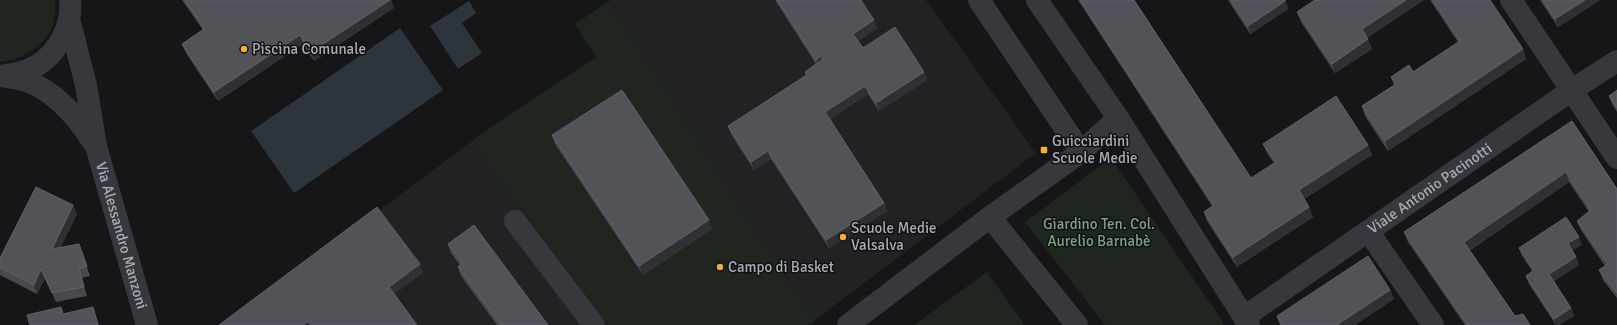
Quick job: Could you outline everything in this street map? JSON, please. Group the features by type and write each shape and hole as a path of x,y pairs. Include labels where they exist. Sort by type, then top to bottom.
{"street":[{"path":"979,0 1081,152"},
{"path":"1037,0 1118,118 1247,321"},
{"path":"1511,0 1617,158"},
{"path":"1,76 20,73 37,65 52,53 62,38 70,6"},
{"name":"Via Alessandro Manzoni","path":"70,6 86,84 96,146 147,325"},
{"name":"Viale Antonio Pacinotti","path":"1247,321 1368,232 1572,90 1617,61"},
{"name":"Via Alessandro Manzoni","path":"1,76 28,82 48,93 67,107 83,126 96,146"},
{"path":"848,325 990,217 1081,152 1118,118"},
{"path":"990,217 1077,325"},
{"path":"515,221 594,325"},
{"path":"1368,232 1433,325"}],"shaded area":[{"name":"Scuole Medie Valsalva","path":"926,0 1036,153 814,321 609,1"},
{"path":"469,1 476,13 462,23 482,53 458,69 430,26"},
{"path":"400,28 443,90 294,193 251,131"},
{"path":"471,142 608,325 227,325"}],"green space":[{"path":"0,0 55,0 55,13 49,34 34,49 24,55 2,62 0,61"},
{"path":"609,1 814,321 808,325 608,325 471,142 596,57 575,24"},
{"name":"Giardino Ten. Col. Aurelio Barnabè","path":"1111,158 1225,325 1105,325 1025,222"},
{"path":"987,272 1025,325 914,325"}],"building":[{"name":"Piscina Comunale","path":"185,0 390,0 311,52 300,35 214,92 182,44 204,29"},
{"path":"777,0 861,0 874,20 853,34 863,48 895,27 924,72 876,103 865,86 825,112 884,203 826,240 768,151 751,162 728,126 807,75 805,72 823,59 821,56 816,60"},
{"path":"1080,0 1134,0 1251,178 1276,162 1263,144 1336,96 1368,145 1299,190 1309,207 1233,257 1204,212 1214,205"},
{"path":"1231,0 1285,0 1285,1 1248,26"},
{"path":"1315,0 1406,0 1362,29 1368,39 1332,64 1297,12"},
{"path":"1433,0 1490,0 1523,49 1385,141 1362,106 1396,84 1391,77 1409,65 1413,72 1460,41"},
{"path":"1543,0 1585,0 1555,19"},
{"path":"622,90 709,220 639,266 552,135"},
{"path":"1617,90 1617,108 1609,96"},
{"path":"1572,121 1617,189 1617,293 1599,270 1608,264 1577,221 1591,210 1566,172 1464,242 1515,316 1523,314 1530,325 1468,325 1404,232"},
{"path":"36,187 73,205 52,249 79,244 87,266 79,269 84,287 52,293 41,269 34,285 0,268 0,258"},
{"path":"377,207 420,264 389,287 417,325 310,325 308,322 304,325 219,325"},
{"path":"1566,217 1579,237 1568,243 1576,257 1549,274 1571,308 1554,319 1526,276 1534,270 1519,248"},
{"path":"474,225 548,325 501,325 458,267 462,263 448,244"},
{"path":"1368,256 1390,290 1338,324 1339,325 1282,325 1277,316"},
{"path":"61,307 63,314 93,307 98,325 30,325 27,315"}],"place":[{"name":"Piscina Comunale","path":"244,49"},
{"name":"Guicciardini Scuole Medie","path":"1044,150"},
{"name":"Scuole Medie Valsalva","path":"843,237"},
{"name":"Campo di Basket","path":"720,267"}]}
